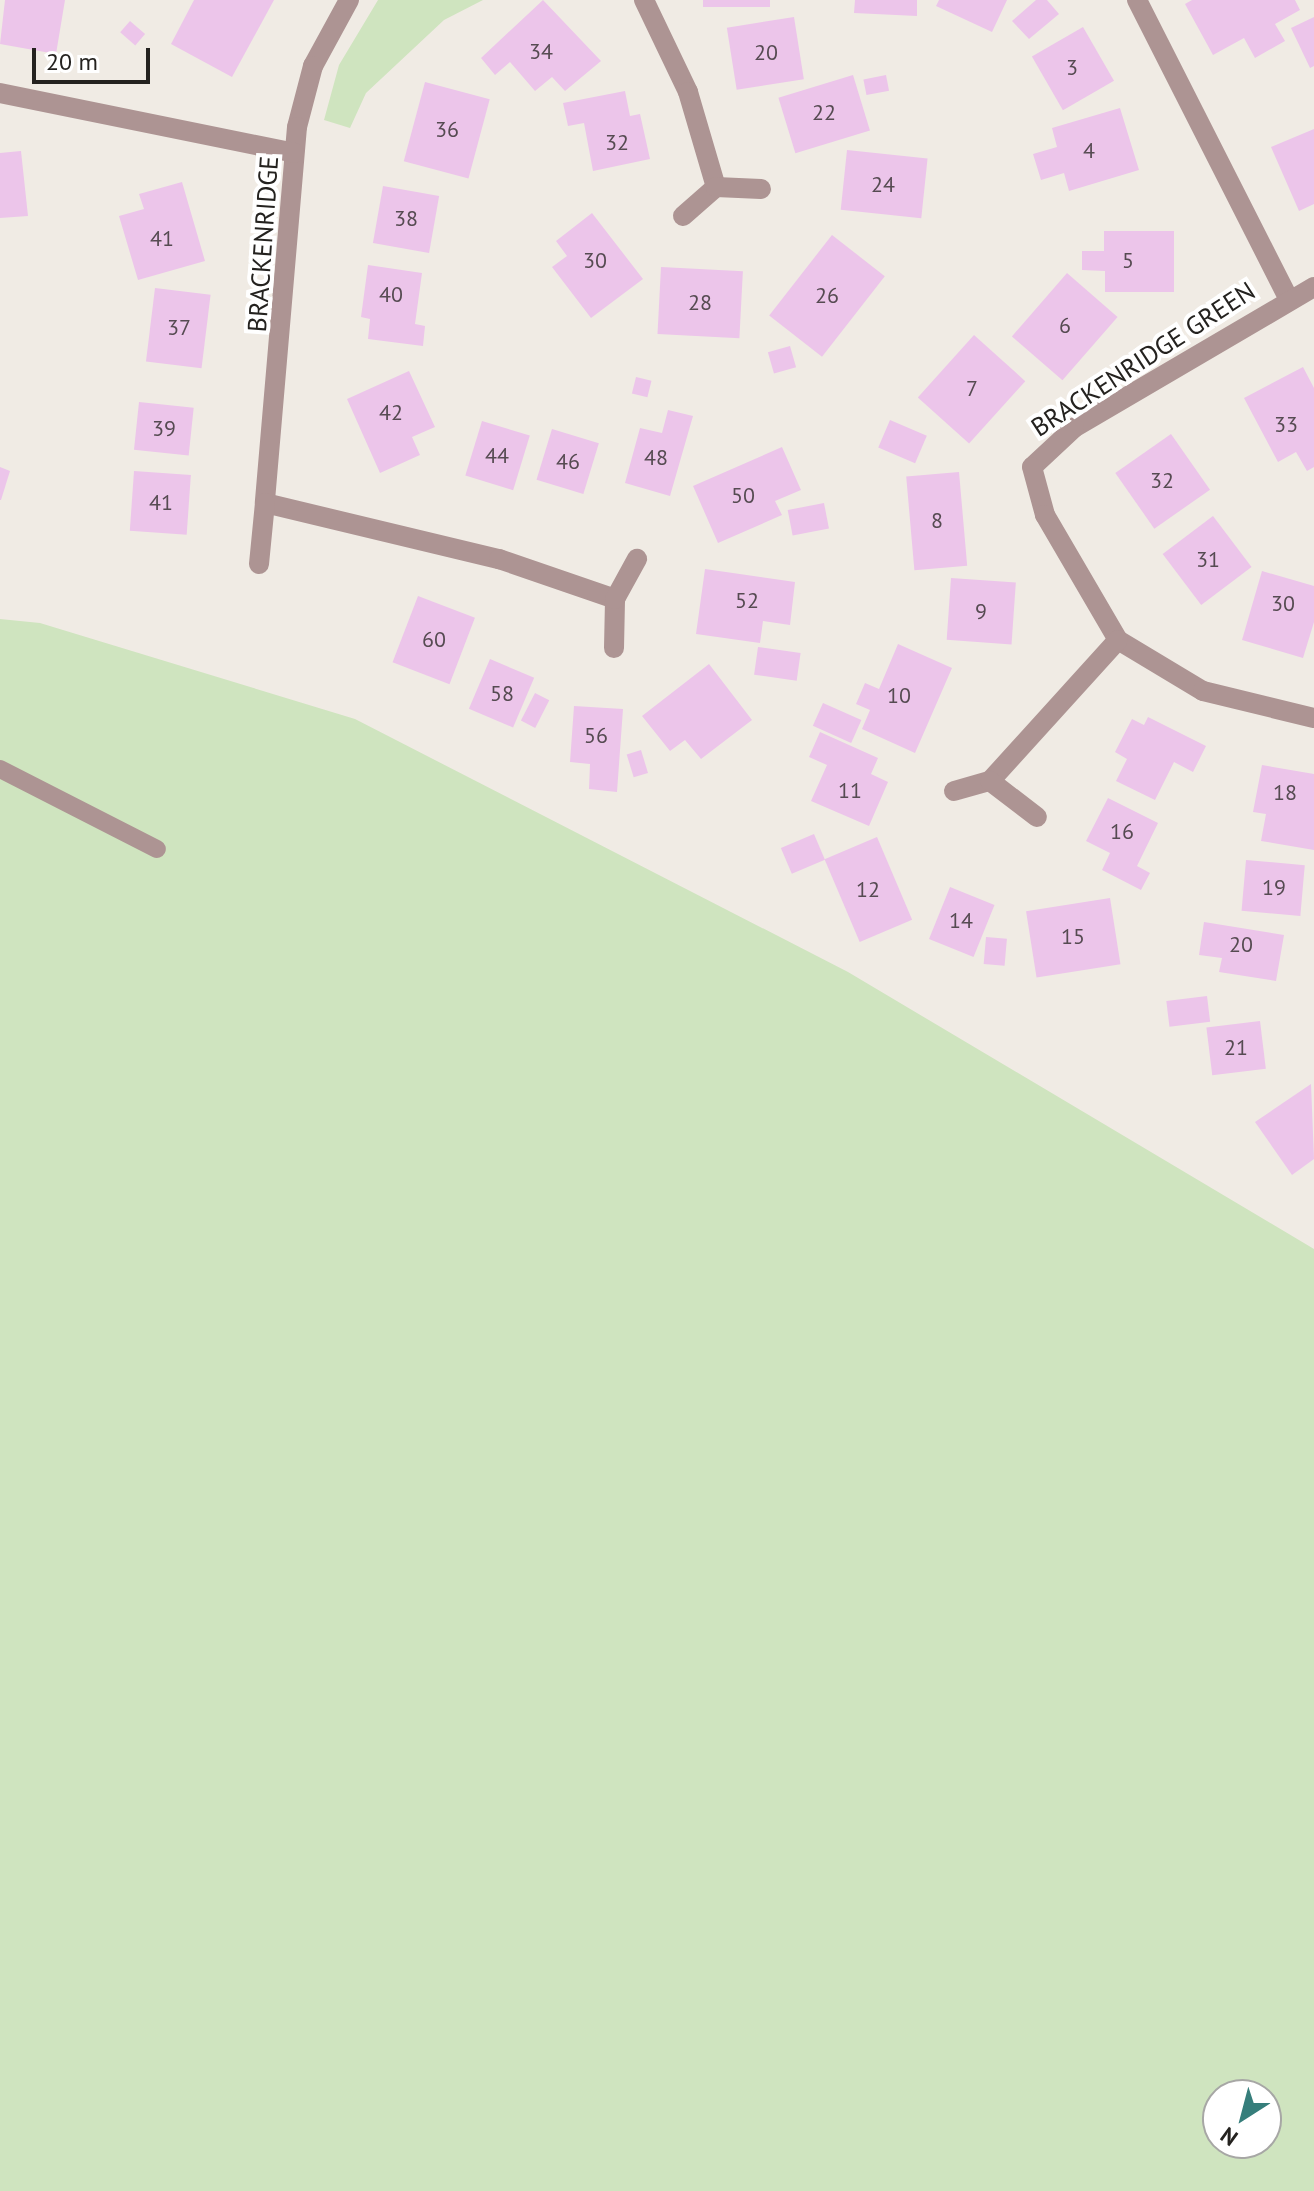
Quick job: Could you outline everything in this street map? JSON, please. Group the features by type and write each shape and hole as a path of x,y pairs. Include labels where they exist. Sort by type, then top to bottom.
{"street":[{"name":"BRACKENRIDGE","path":"259,564 294,153 313,66 349,0"},
{"path":"644,0 688,92 716,187"},
{"name":"BRACKENRIDGE GREEN","path":"1137,0 1288,298"},
{"path":"0,93 294,153"},
{"path":"683,216 716,187 761,189"},
{"name":"BRACKENRIDGE GREEN","path":"1314,287 1288,298 1074,428 1032,467 1045,515 1118,640 1203,691 1314,718"},
{"path":"265,503 499,559 615,599"},
{"path":"614,648 615,599 637,559"},
{"path":"954,791 990,781 1118,640"},
{"path":"990,781 1037,817"}],"lane":[{"path":"0,769 157,849"}],"green space":[{"path":"378,0 483,0 444,20 366,93 350,128 324,120 339,65"},
{"path":"0,619 40,623 355,719 848,972 1314,1249 1314,2191 0,2191"}],"building":[{"path":"5,0 65,0 56,54 0,44"},
{"path":"194,0 274,0 232,77 171,44"},
{"path":"543,0 601,61 565,91 552,77 535,91 510,62 495,75 481,58"},
{"path":"703,0 770,0 770,7 703,7"},
{"path":"855,0 917,0 917,16 854,13"},
{"path":"939,0 1007,0 992,32 936,6"},
{"path":"1036,0 1047,0 1059,14 1029,39 1012,21"},
{"path":"1192,0 1295,0 1300,10 1275,24 1285,41 1255,58 1244,38 1213,55 1185,4"},
{"path":"794,17 804,79 737,90 727,28"},
{"path":"1314,17 1314,66 1310,68 1291,28"},
{"path":"130,21 145,34 135,45 120,32"},
{"path":"1083,27 1114,81 1063,110 1032,56"},
{"path":"853,75 870,130 795,153 778,98"},
{"path":"886,75 889,91 866,95 863,79"},
{"path":"425,82 490,99 468,179 404,161"},
{"path":"625,91 630,116 640,114 650,159 593,171 584,123 568,126 563,103"},
{"path":"1120,108 1139,170 1069,191 1064,173 1041,180 1033,154 1057,147 1052,128"},
{"path":"1314,129 1314,204 1299,211 1271,147"},
{"path":"847,150 928,158 921,218 841,210"},
{"path":"21,151 28,216 0,218 0,153"},
{"path":"182,182 205,261 138,280 119,216 144,209 139,194"},
{"path":"383,186 439,196 429,253 373,243"},
{"path":"592,213 643,279 591,318 552,267 567,256 556,241"},
{"path":"1104,231 1174,231 1174,292 1105,292 1105,271 1082,270 1082,251 1104,251"},
{"path":"832,235 885,276 822,357 769,315"},
{"path":"368,265 422,273 415,324 425,326 423,346 368,339 370,319 361,317"},
{"path":"661,267 743,271 739,338 657,334"},
{"path":"1067,273 1118,317 1062,380 1012,336"},
{"path":"155,288 211,295 202,368 146,361"},
{"path":"974,335 1025,381 969,444 918,397"},
{"path":"790,346 796,367 774,373 768,352"},
{"path":"1303,367 1314,388 1314,467 1307,471 1296,452 1278,462 1244,398"},
{"path":"409,371 435,427 412,437 420,455 380,473 347,399"},
{"path":"636,377 652,381 647,397 632,393"},
{"path":"139,402 194,408 189,455 134,450"},
{"path":"668,410 693,416 670,496 625,483 640,428 662,433"},
{"path":"890,420 927,436 915,463 878,448"},
{"path":"482,421 530,436 513,490 465,476"},
{"path":"552,429 599,443 583,494 537,480"},
{"path":"1171,434 1210,490 1154,529 1115,473"},
{"path":"782,447 801,490 775,501 782,515 718,543 693,486"},
{"path":"0,467 10,471 1,500 0,500"},
{"path":"134,471 191,475 187,535 130,531"},
{"path":"959,472 967,566 914,570 906,477"},
{"path":"824,503 829,529 793,536 788,510"},
{"path":"1213,516 1252,567 1201,605 1163,554"},
{"path":"705,569 795,582 790,625 763,621 760,643 696,634"},
{"path":"1262,571 1314,586 1314,622 1303,658 1242,640"},
{"path":"951,578 1016,583 1012,644 947,640"},
{"path":"418,596 475,618 450,684 393,662"},
{"path":"898,644 952,668 915,753 862,729 870,710 856,704 865,683 879,689"},
{"path":"758,647 801,653 797,681 754,675"},
{"path":"490,659 534,678 513,727 469,709"},
{"path":"709,664 752,720 701,759 685,740 670,751 642,716"},
{"path":"535,693 549,700 535,728 521,721"},
{"path":"823,703 861,720 851,743 813,726"},
{"path":"574,706 623,709 617,792 589,789 590,764 570,762"},
{"path":"1148,717 1206,746 1193,772 1174,762 1155,800 1116,781 1127,759 1115,752 1132,719 1144,725"},
{"path":"820,732 878,758 871,774 888,782 869,826 811,801 827,765 809,757"},
{"path":"641,750 648,773 634,777 627,754"},
{"path":"1262,765 1314,774 1314,850 1261,841 1266,814 1253,812"},
{"path":"1108,798 1158,823 1137,866 1150,873 1141,890 1102,870 1110,853 1086,841"},
{"path":"814,834 825,860 792,874 781,848"},
{"path":"877,837 912,920 860,942 825,859"},
{"path":"1246,860 1305,865 1300,916 1242,911"},
{"path":"950,887 995,905 974,957 929,939"},
{"path":"1110,898 1120,964 1037,977 1026,911"},
{"path":"1204,922 1284,935 1276,981 1219,972 1222,958 1199,955"},
{"path":"986,937 1007,939 1005,966 984,964"},
{"path":"1207,996 1210,1022 1169,1027 1166,1001"},
{"path":"1260,1021 1266,1069 1212,1075 1206,1028"},
{"path":"1311,1084 1314,1159 1292,1175 1255,1122"}]}
